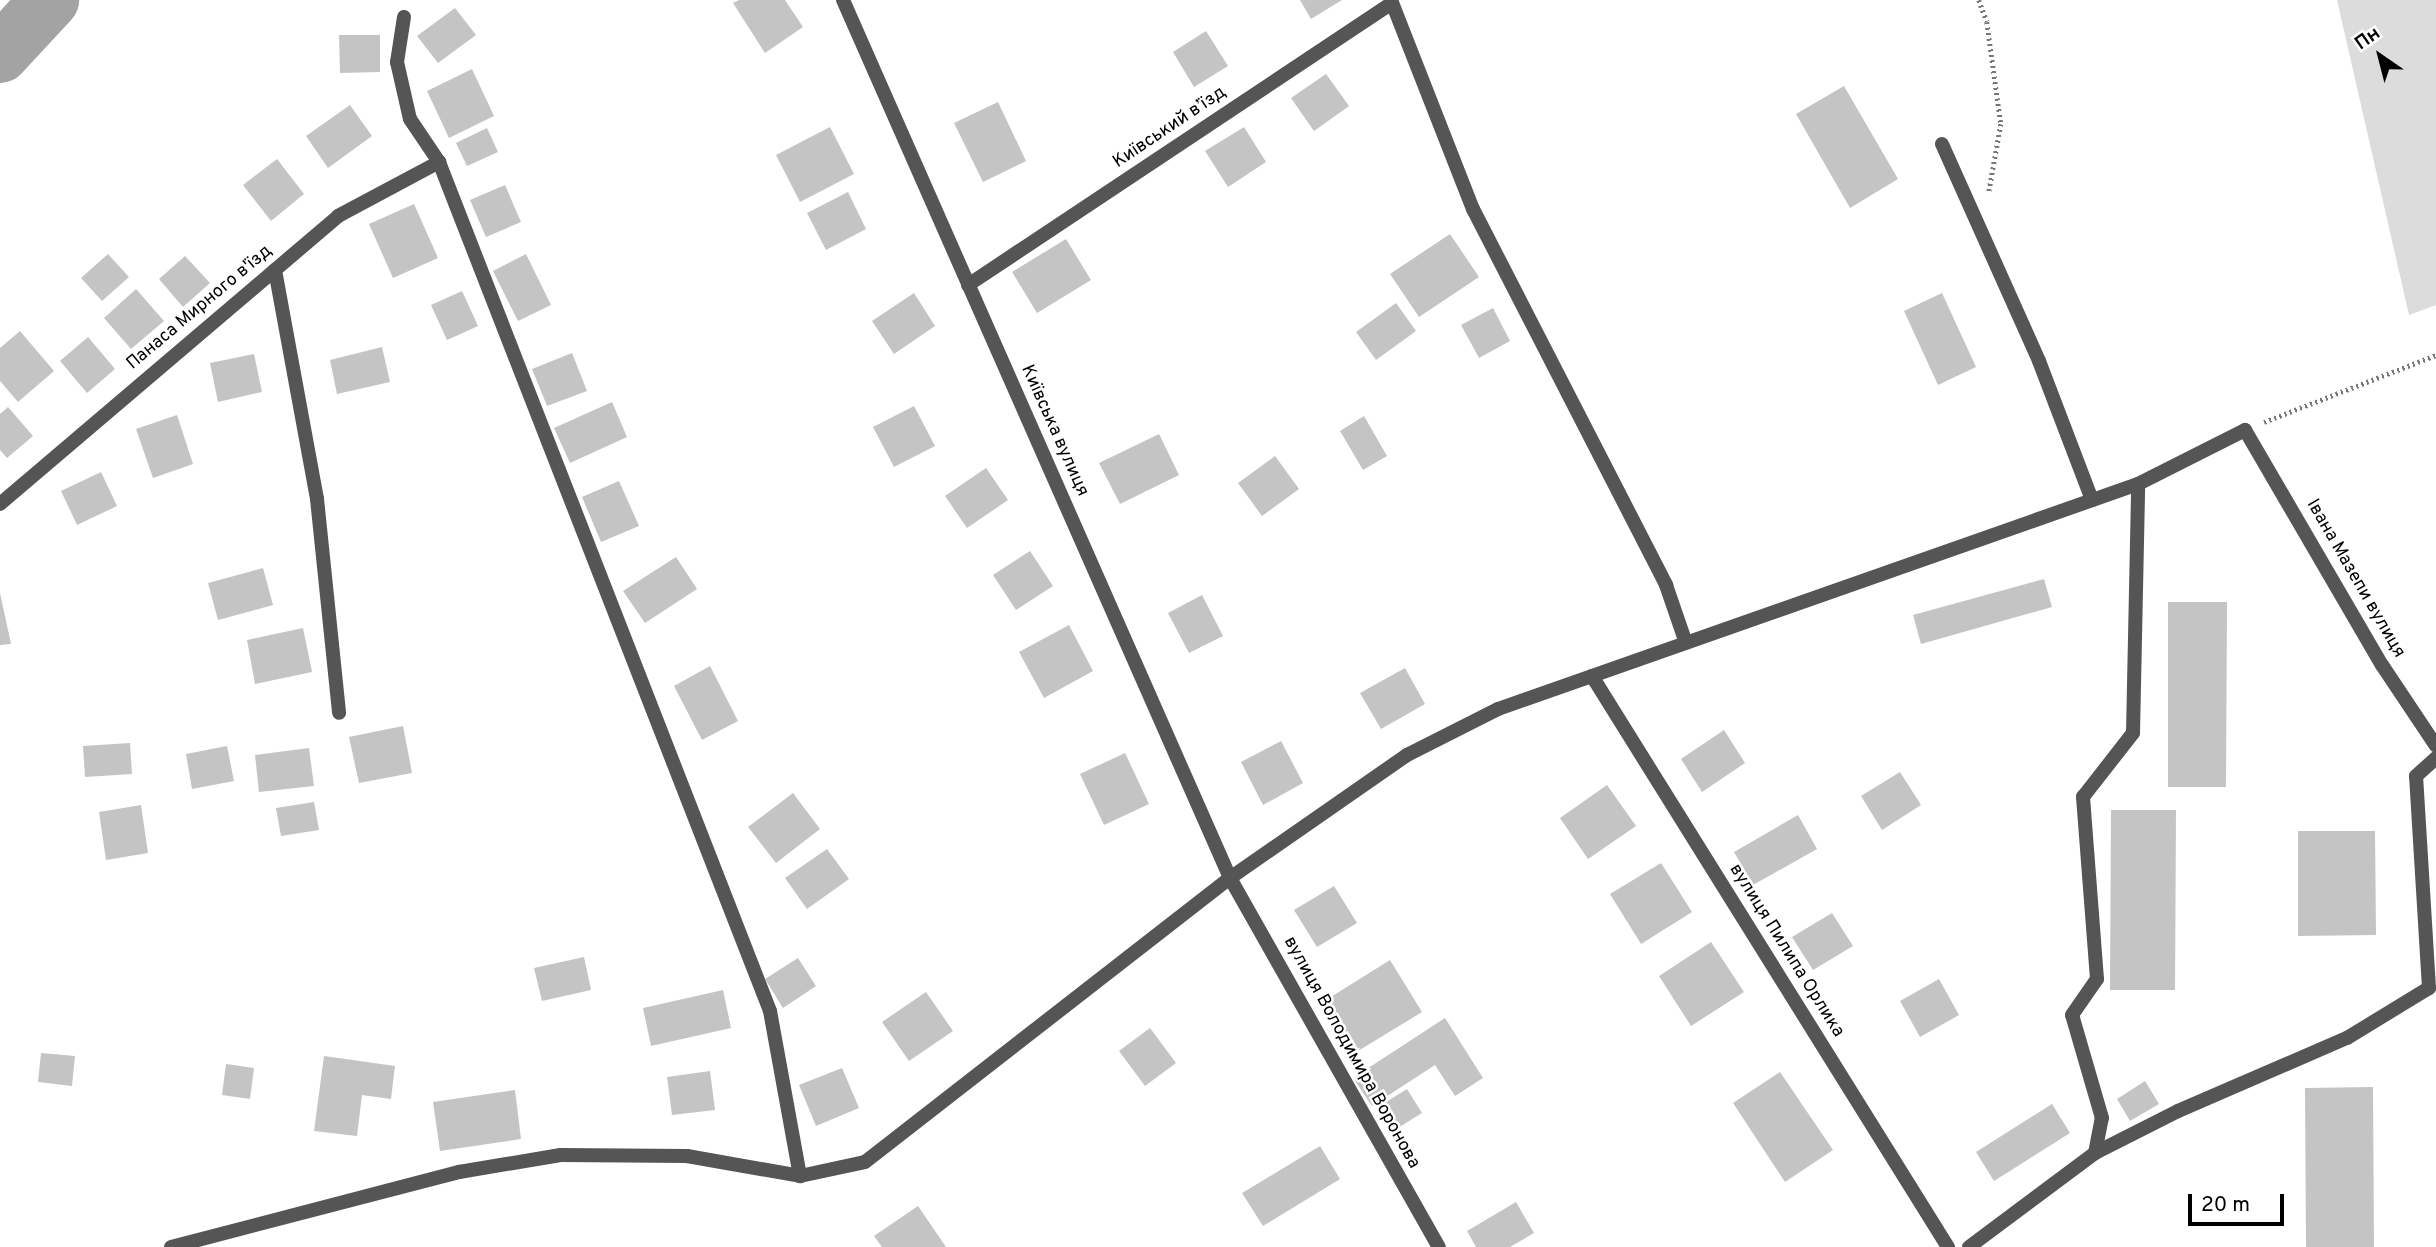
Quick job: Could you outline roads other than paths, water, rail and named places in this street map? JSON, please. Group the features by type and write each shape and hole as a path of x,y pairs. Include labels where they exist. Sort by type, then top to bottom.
{"street":[{"name":"Київська вулиця","path":"842,0 1230,878"},
{"name":"Київський в’їзд","path":"968,285 1392,1"},
{"path":"1392,1 1473,209 1666,584 1686,643"},
{"path":"404,17 397,62 408,108 439,162 770,1011 800,1176"},
{"path":"1942,144 2039,361 2092,500"},
{"name":"Панаса Мирного в'їзд","path":"0,504 338,216 439,162"},
{"path":"275,270 317,499 339,713"},
{"name":"Івана Мазепи вулиця","path":"2138,484 2245,430 2382,665 2436,746"},
{"path":"171,1247 459,1172 561,1155 687,1156 800,1176 866,1162 1230,878 1407,755 1498,709 2138,484 2133,733 2083,797 2097,979 2073,1015 2102,1118 2095,1153"},
{"name":"вулиця Пилипа Орлика","path":"1592,676 1948,1247"},
{"path":"1969,1247 2095,1153 2178,1111 2347,1038 2429,988 2416,776 2436,758"},
{"name":"вулиця Володимира Воронова","path":"1230,878 1439,1247"}],"waterway":[{"path":"0,54 50,0"}]}
